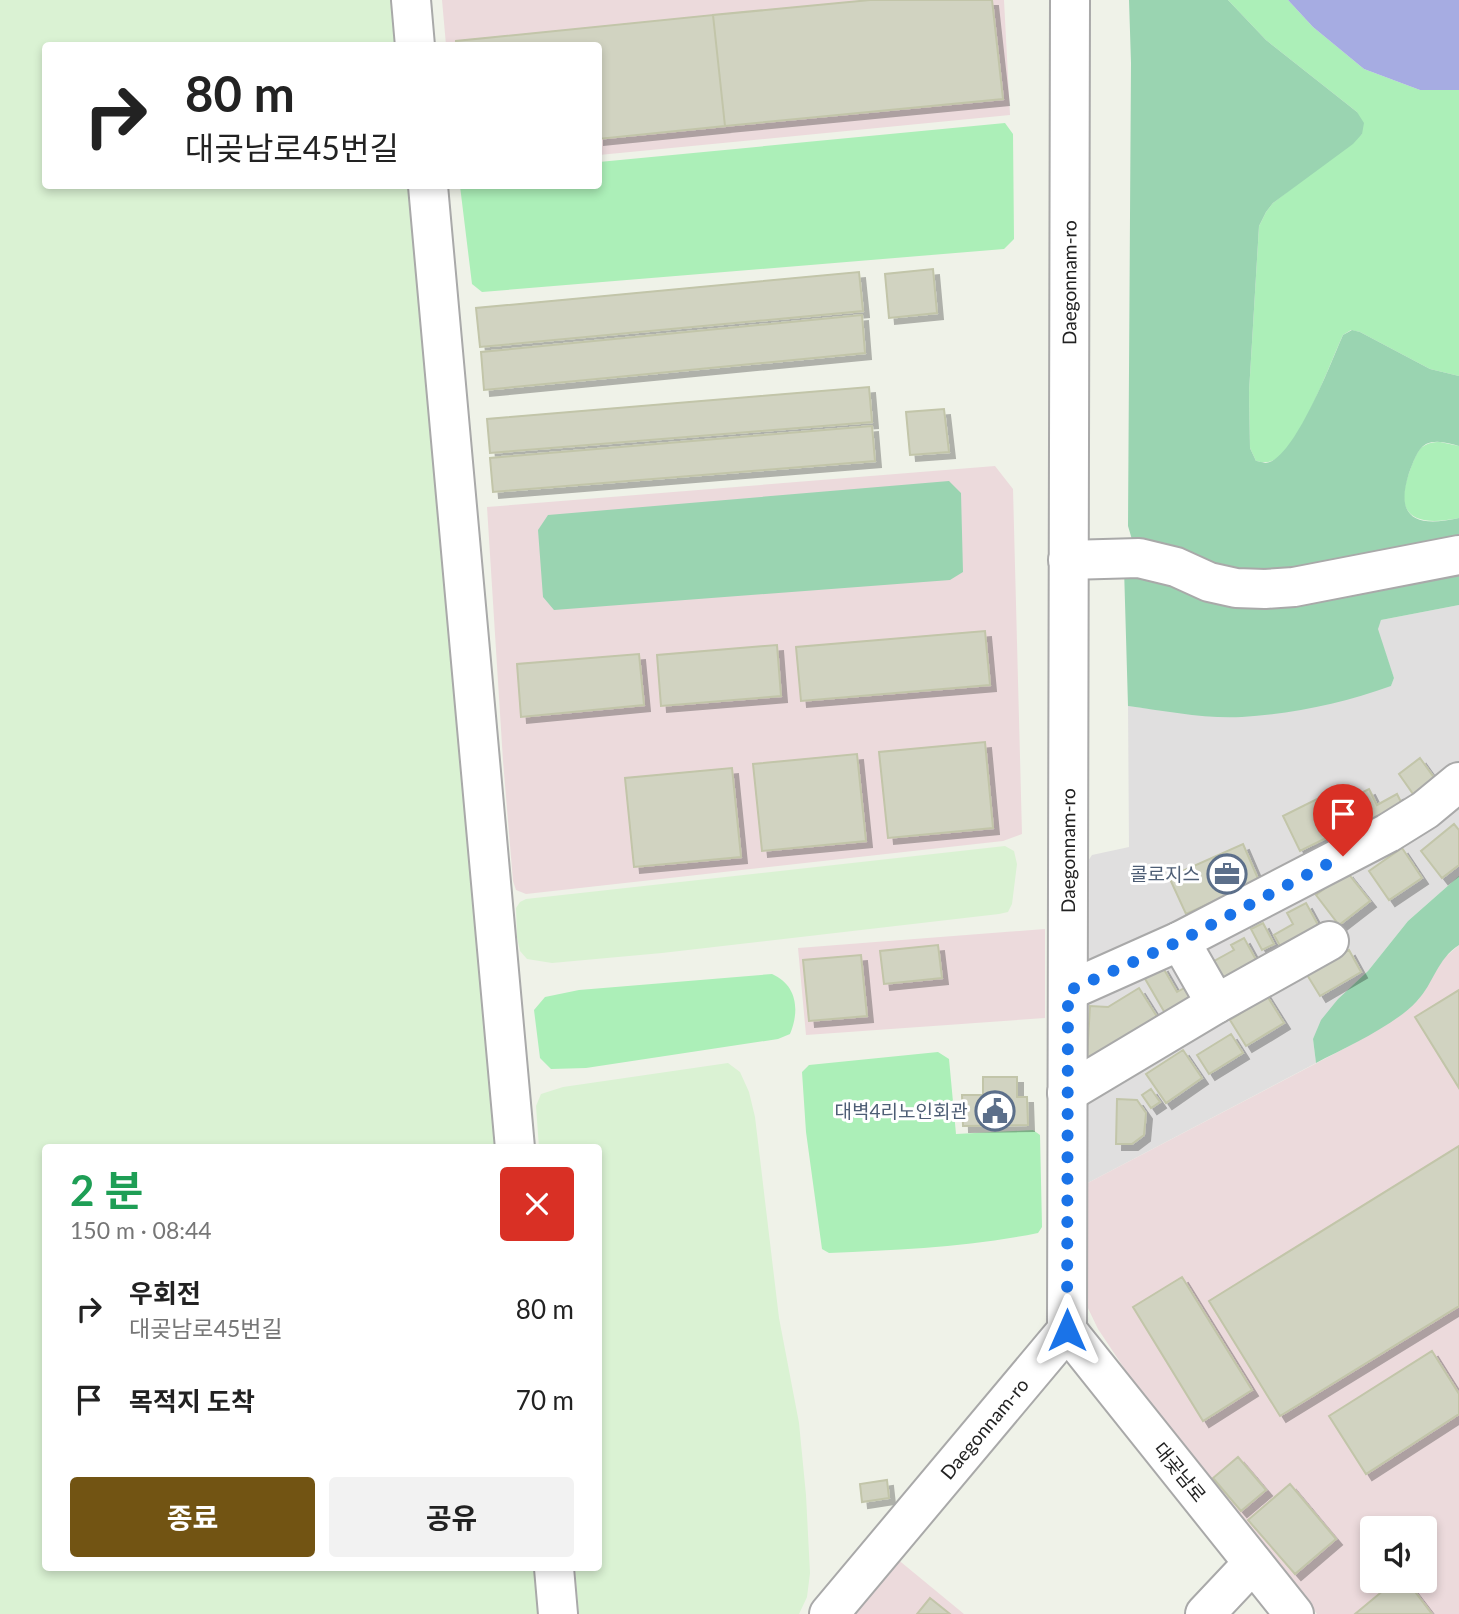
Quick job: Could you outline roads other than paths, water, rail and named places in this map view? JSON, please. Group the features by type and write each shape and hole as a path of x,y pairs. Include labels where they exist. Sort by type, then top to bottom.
{"street":[{"path":"411,0 415,42"},
{"name":"Daegonnam-ro","path":"829,1614 1067,1330 1070,0"},
{"path":"428,189 515,1144"},
{"path":"1069,560 1139,558 1176,567 1209,582 1236,588 1265,589 1294,587 1459,555"},
{"path":"1068,991 1180,941 1388,833 1425,810 1459,782"},
{"path":"1180,941 1216,1004"},
{"path":"1067,1094 1216,1004 1329,941"},
{"name":"대곶남로","path":"1067,1330 1294,1614"},
{"path":"1205,1614 1253,1563"},
{"path":"554,1571 558,1614"}],"water":[{"path":"1288,0 1459,0 1459,90 1420,90 1364,69 1313,27"}],"place":[{"name":"콜로지스","path":"1227,874"},
{"name":"대벽4리노인회관","path":"995,1111"}]}
